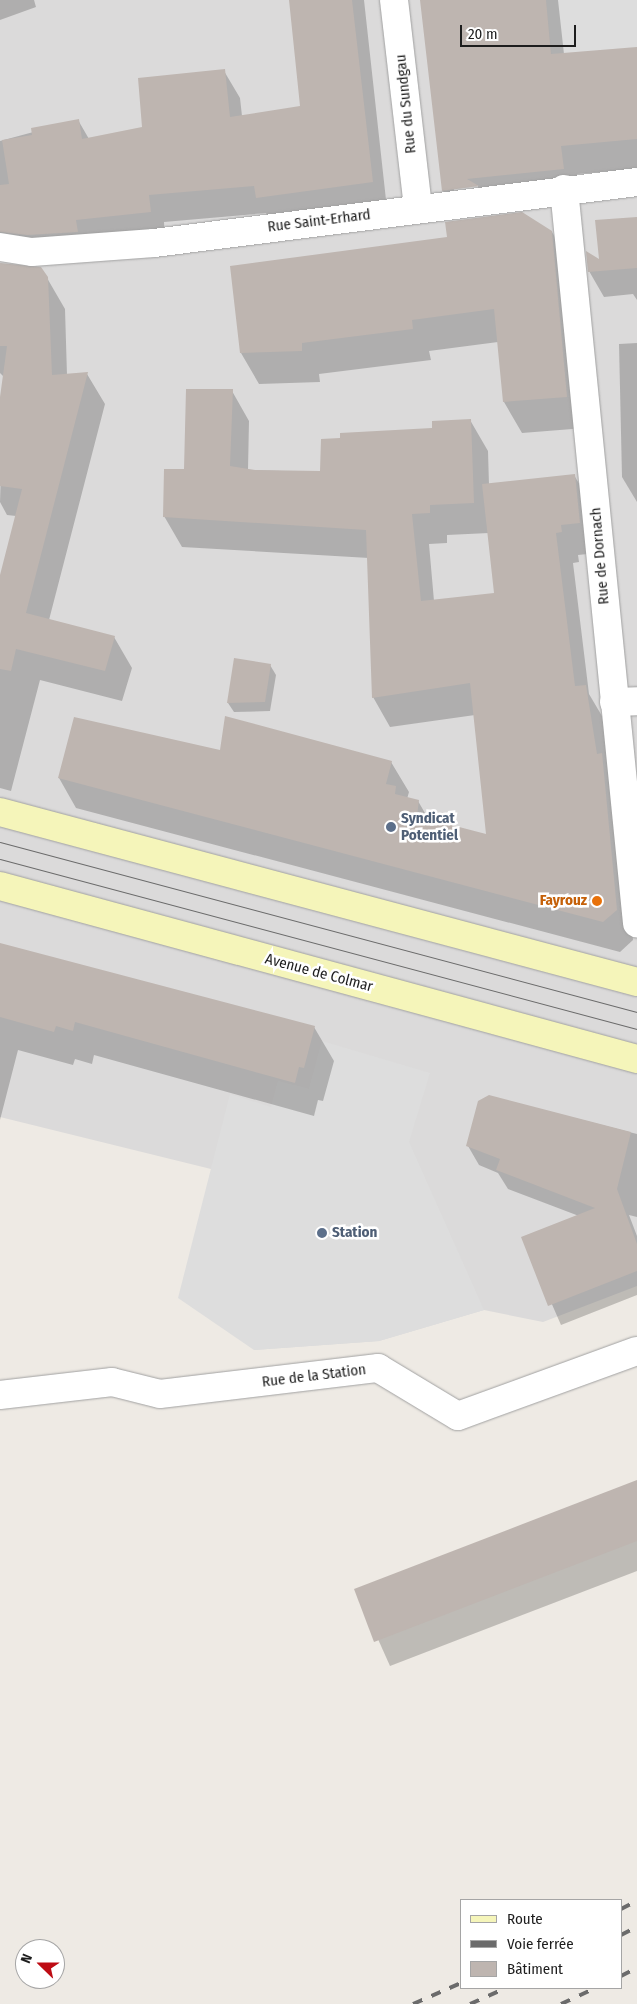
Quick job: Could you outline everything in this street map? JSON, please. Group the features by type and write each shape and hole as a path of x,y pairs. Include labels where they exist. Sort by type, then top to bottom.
{"street":[{"name":"Rue du Sundgau","path":"394,0 418,208"},
{"name":"Rue Saint-Erhard","path":"0,248 32,252 154,243 564,189 637,182"},
{"name":"Rue de Dornach","path":"564,189 625,701 637,924"},
{"path":"0,812 637,982"},
{"name":"Avenue de Colmar","path":"0,886 637,1059"},
{"name":"Rue de la Station","path":"0,1395 112,1382 160,1394 378,1368 458,1416 637,1351"}],"shaded area":[{"path":"0,0 637,0 637,1286 543,1322 484,1310 379,1341 254,1350 211,1169 0,1117"},
{"path":"546,0 637,0 637,47 552,54"},
{"name":"Station","path":"322,1041 430,1073 409,1142 484,1310 379,1341 254,1350 178,1298 230,1094 271,1107 278,1081 309,1089"}],"building":[{"path":"289,0 352,0 373,182 256,198 254,186 149,195 151,212 76,220 78,232 27,235 0,232 0,185 9,184 2,140 32,135 31,128 79,119 82,139 142,127 138,78 225,69 230,117 300,106"},
{"path":"420,0 546,0 551,54 637,47 637,139 561,146 564,169 467,179 479,186 442,191"},
{"path":"522,212 552,231 567,397 503,402 494,309 412,320 413,329 302,343 302,351 240,353 230,266 447,237 445,222"},
{"path":"637,217 637,268 588,272 586,251 599,259 595,220"},
{"path":"0,263 41,267 48,277 52,375 88,372 26,613 115,636 105,671 16,649 11,671 0,669 0,575 22,489 0,486 0,397 7,346 0,346"},
{"path":"186,389 233,389 230,466 255,470 320,471 321,439 340,438 340,433 432,428 432,421 471,419 474,503 430,505 430,513 412,514 421,601 494,593 482,484 575,474 580,523 561,525 562,532 556,533 575,686 586,685 597,754 602,753 617,910 603,922 58,778 74,717 220,750 225,716 392,761 386,784 396,786 395,794 419,800 417,816 486,834 470,683 372,698 366,530 163,517 164,469 184,469"},
{"path":"234,658 271,664 265,702 227,703"},
{"path":"0,943 315,1026 304,1068 299,1067 295,1083 75,1022 73,1031 56,1026 54,1032 0,1017"},
{"path":"489,1095 631,1132 617,1189 637,1244 637,1271 548,1306 521,1237 595,1208 496,1170 500,1159 466,1146 478,1101"},
{"path":"637,1480 637,1541 374,1642 354,1589"}],"tram line":[{"path":"0,842 637,1012"},
{"path":"0,859 637,1029"}],"railway":[{"path":"622,1908 637,1901"},
{"path":"622,1934 637,1927"},
{"path":"622,1976 637,1968"},
{"path":"413,2004 460,1983"},
{"path":"470,2004 504,1989"},
{"path":"561,2004 594,1989"}],"place":[{"name":"Syndicat Potentiel","path":"391,827"},
{"name":"Fayrouz","path":"597,901"},
{"name":"Station","path":"322,1233"}]}
